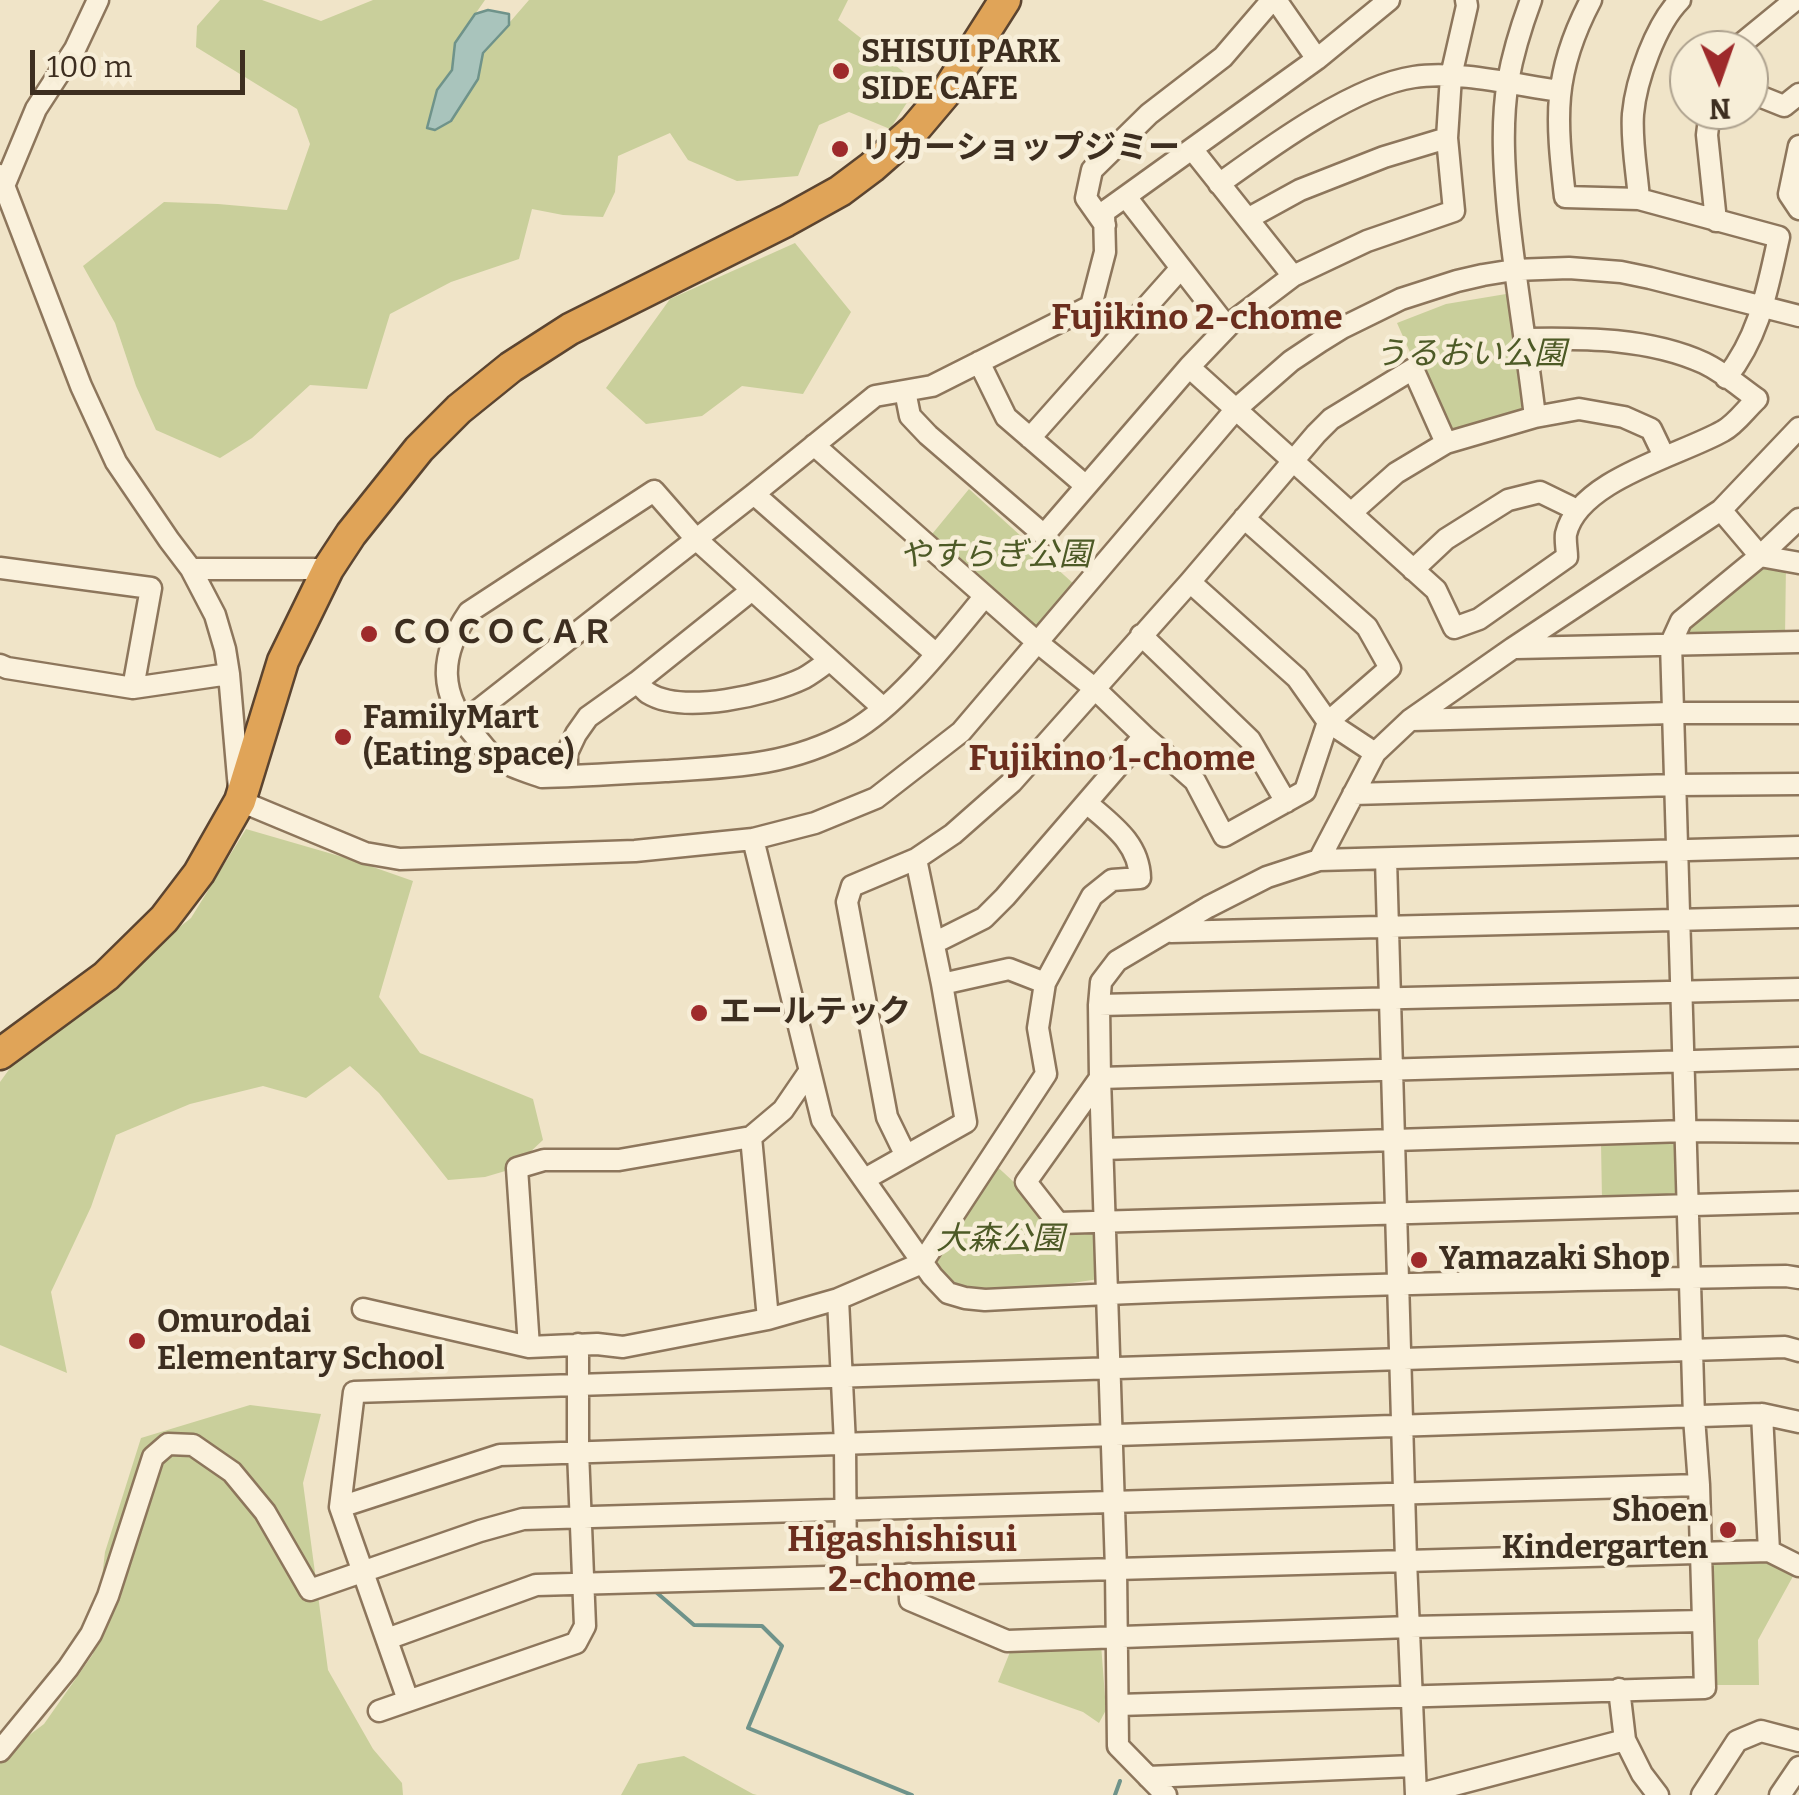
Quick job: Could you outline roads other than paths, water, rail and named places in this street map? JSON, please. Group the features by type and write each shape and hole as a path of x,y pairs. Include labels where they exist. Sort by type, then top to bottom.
{"highway":[{"path":"0,1054 106,976 164,919 199,872 240,801 283,661 328,569 419,448 511,367 570,329 829,198 872,167 914,130 947,91 1005,0"}],"street":[{"path":"98,0 75,49 36,109 2,180 81,386 116,462 191,569 216,615 225,649 240,801 365,853 400,859 635,851 753,840 815,823 876,798 961,732 1236,409 1291,361 1356,321 1401,300 1442,286 1514,270 1568,268 1622,272 1799,316"},
{"path":"1104,225 1086,198 1092,170 1149,114 1223,57 1274,0 1317,59"},
{"path":"463,722 875,396 932,386 1091,306 1105,252 1104,212 1317,59 1389,0"},
{"path":"905,390 910,416 928,435 1044,535 1188,366 1227,327 1293,276 1367,241 1454,212 1447,138 1451,76 1466,0"},
{"path":"1531,0 1507,84 1502,150 1535,416"},
{"path":"1591,0 1566,55 1560,91 1557,127 1564,197 1639,200 1778,237 1758,325 1743,356 1726,378"},
{"path":"1639,200 1633,116 1639,83 1657,36 1680,0"},
{"path":"1758,30 1795,0"},
{"path":"1219,184 1272,146 1360,94 1413,76 1451,76 1560,91"},
{"path":"1769,100 1784,106 1799,94"},
{"path":"1708,130 1716,221"},
{"path":"1248,218 1300,190 1384,157 1447,138"},
{"path":"1799,146 1789,194 1799,209"},
{"path":"1192,149 1293,276"},
{"path":"1126,196 1227,327"},
{"path":"1030,438 1182,268"},
{"path":"1188,366 1436,590 1454,628 1479,619 1567,557 1566,535 1578,510 1616,481 1726,430 1756,399 1706,364 1657,349 1592,338 1526,339"},
{"path":"979,362 1006,417 1086,486"},
{"path":"906,1156 886,1118 846,902 852,886 916,859 952,834 1012,782 1331,419 1413,369 1446,443"},
{"path":"1350,513 1396,473 1446,443 1535,416 1579,409 1624,418 1651,429 1664,456"},
{"path":"1319,860 1374,753 1410,720 1721,510 1799,428"},
{"path":"814,445 1195,780 1224,836 1305,792 1328,722 1390,668 1367,628 1244,518"},
{"path":"883,708 696,540 654,490 469,612 454,634 446,661 451,698 463,722 491,754 542,777 729,768 770,763 852,731 883,708 985,596"},
{"path":"1413,570 1446,538 1508,500 1540,492 1578,510"},
{"path":"754,494 936,654"},
{"path":"1721,510 1760,556 1799,563"},
{"path":"1118,1706 1705,1688 1671,643 1681,621 1799,519"},
{"path":"0,568 150,588 133,688"},
{"path":"191,569 328,569"},
{"path":"1190,582 1297,678 1328,722 1374,753"},
{"path":"567,776 567,753 588,717 752,590"},
{"path":"1141,635 1250,740 1286,802"},
{"path":"1513,648 1799,642"},
{"path":"637,682 648,693 666,700 726,700 804,678 830,660"},
{"path":"0,665 133,688 228,674"},
{"path":"1410,720 1799,714"},
{"path":"934,943 984,918 1006,897 1144,736"},
{"path":"1353,794 1799,784"},
{"path":"363,1309 529,1347 623,1347 768,1320 838,1299 922,1264 1046,1074 1038,1028 1045,984 1092,896 1112,880 1140,878 1134,850 1088,804"},
{"path":"753,840 822,1120 922,1264 948,1292 985,1300 1398,1285 1799,1278"},
{"path":"1166,1795 1118,1746 1100,1078 1101,982 1117,961 1208,906 1267,877 1319,860 1799,847"},
{"path":"865,1178 966,1122 916,859"},
{"path":"1386,859 1416,1795 1625,1740"},
{"path":"1169,932 1799,918"},
{"path":"942,984 1009,969 1045,984"},
{"path":"1099,1006 1799,990"},
{"path":"1100,1078 1799,1058"},
{"path":"529,1347 517,1168 544,1160 620,1160 751,1137 783,1110 809,1072"},
{"path":"1100,1078 1026,1182 1058,1223 1799,1202"},
{"path":"1102,1149 1686,1131 1799,1132"},
{"path":"751,1137 768,1320"},
{"path":"838,1299 846,1577"},
{"path":"379,1712 576,1643 585,1626 578,1344"},
{"path":"408,1700 340,1507 354,1392 1692,1350 1799,1351"},
{"path":"340,1507 500,1454 1762,1414 1799,1422"},
{"path":"1762,1414 1769,1551"},
{"path":"0,1751 91,1634 108,1596 153,1457 168,1444 193,1445 232,1472 264,1512 310,1590 523,1520 1700,1485"},
{"path":"387,1639 536,1585 1769,1551 1799,1566"},
{"path":"909,1574 910,1600 1007,1641 1703,1620"},
{"path":"1618,1689 1625,1740 1658,1795"},
{"path":"1702,1795 1737,1741 1761,1732 1799,1741"},
{"path":"1148,1777 1413,1766"},
{"path":"1780,1795 1799,1767"}],"water":[{"path":"488,10 509,14 509,25 483,53 478,79 451,121 435,130 427,128 437,90 452,70 455,43 475,14"}],"waterway":[{"path":"625,1592 656,1592 694,1625 762,1626 782,1646 748,1728 912,1795"},
{"path":"1115,1795 1120,1781"}],"place":[{"name":"SHISUI PARK SIDE CAFE","path":"841,71"},
{"name":"リカーショップジミー","path":"840,149"},
{"name":"ＣＯＣＯＣＡＲ","path":"369,634"},
{"name":"FamilyMart (Eating space)","path":"343,737"},
{"name":"エールテック","path":"699,1013"},
{"name":"Yamazaki Shop","path":"1419,1260"},
{"name":"Omurodai Elementary School","path":"137,1341"},
{"name":"Shoen Kindergarten","path":"1728,1530"}],"district":[{"name":"Fujikino 2-chome","path":"1197,319"},
{"name":"Fujikino 1-chome","path":"1112,760"},
{"name":"Higashishisui 2-chome","path":"902,1561"}],"park label":[{"name":"うるおい公園","path":"1470,355"},
{"name":"やすらぎ公園","path":"995,556"},
{"name":"大森公園","path":"1000,1240"}]}
